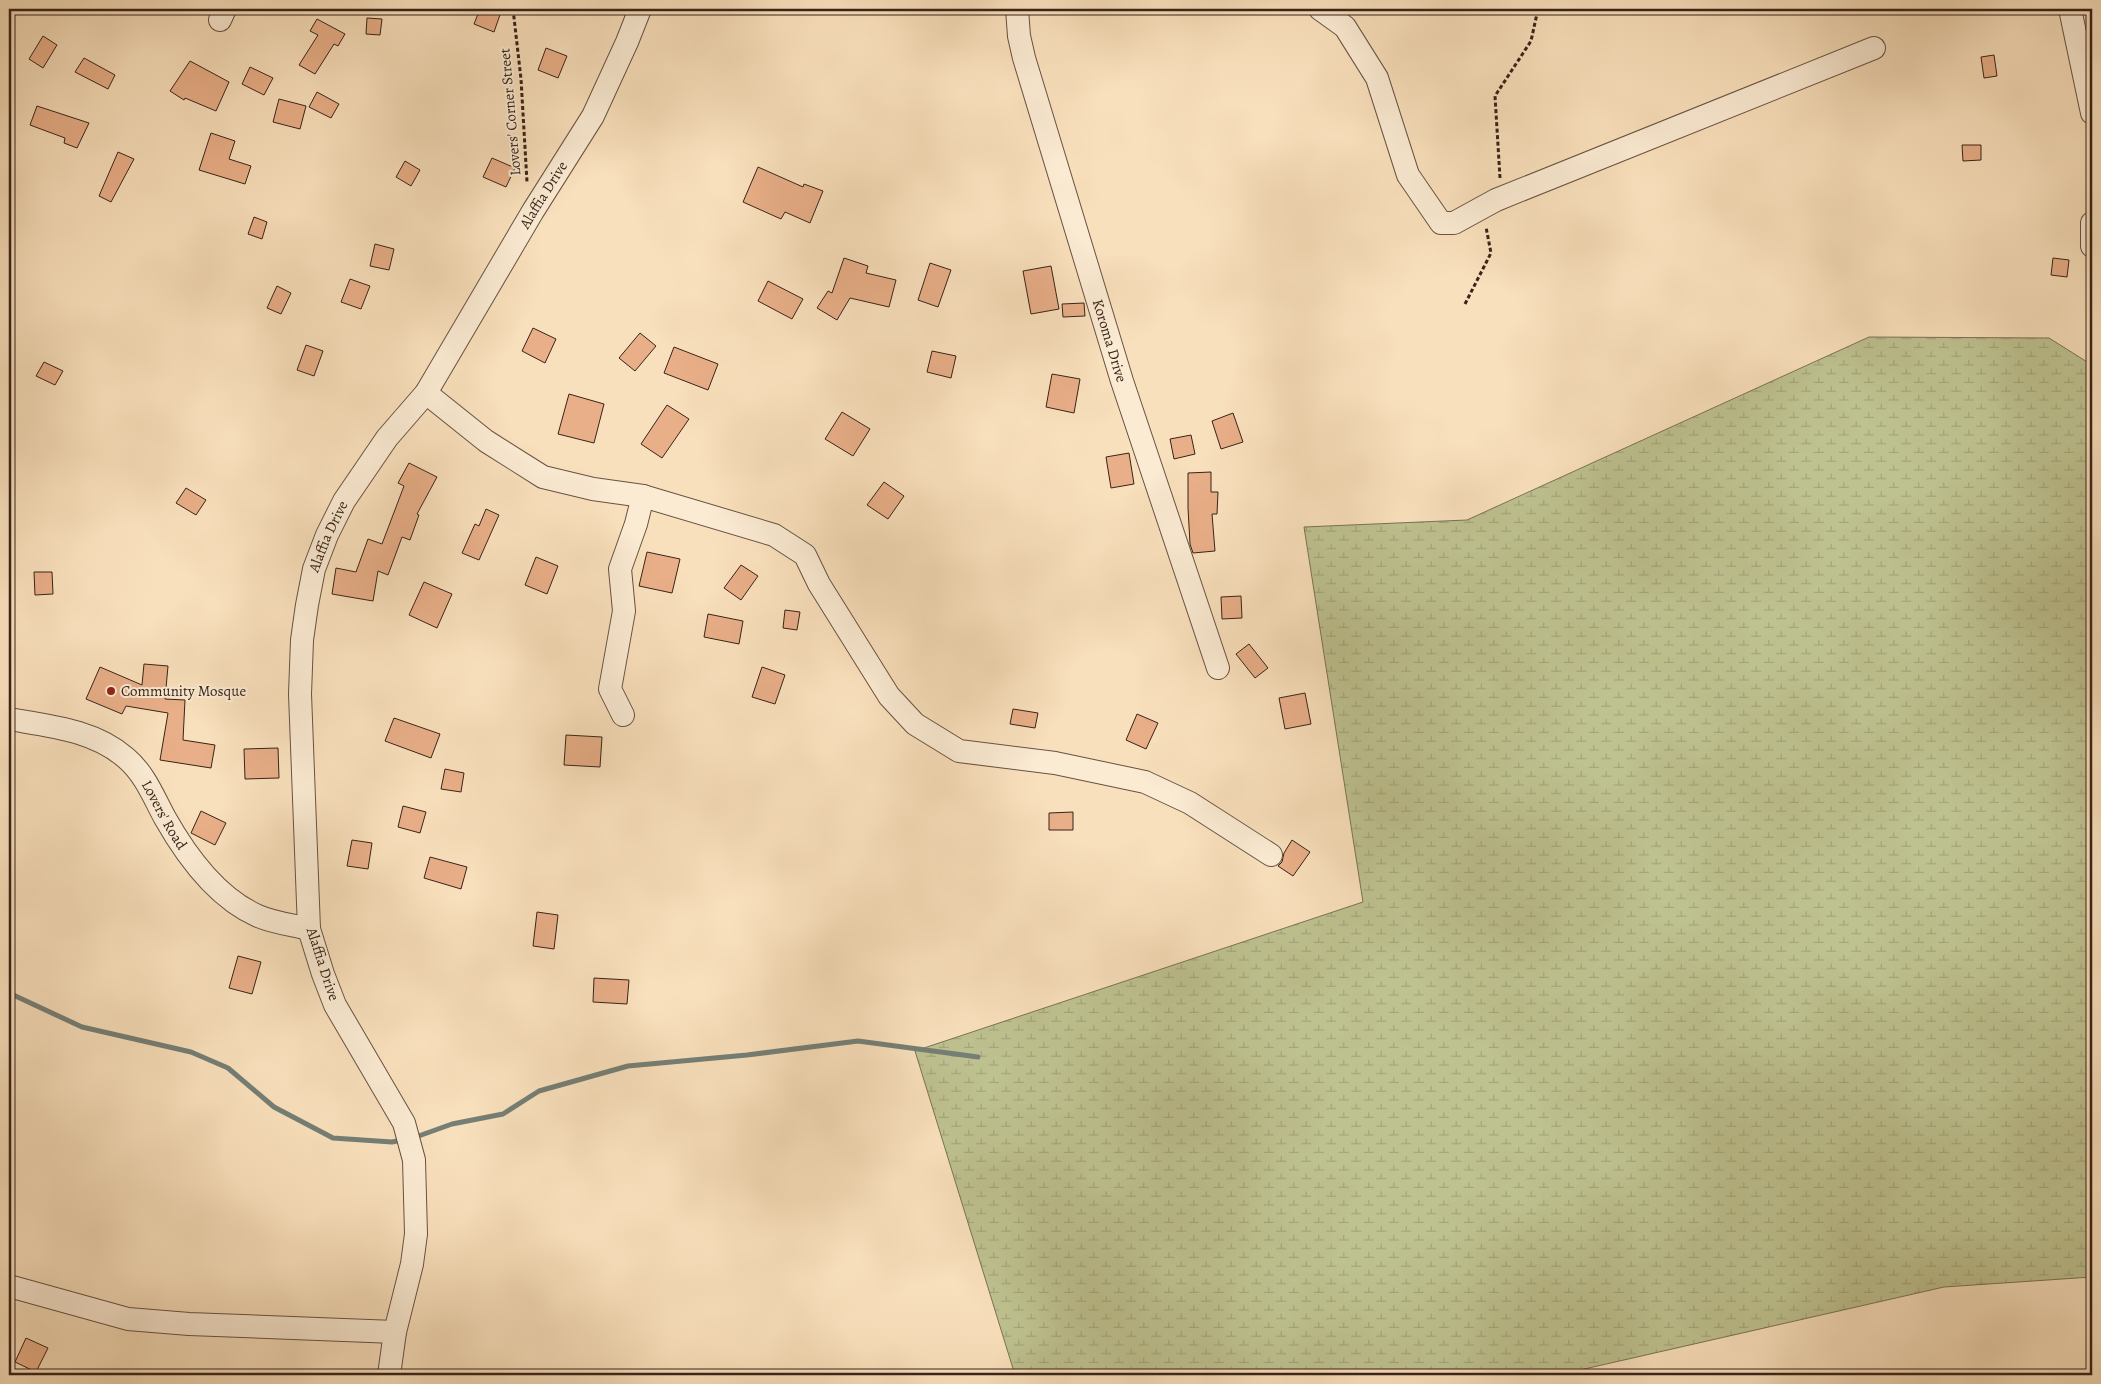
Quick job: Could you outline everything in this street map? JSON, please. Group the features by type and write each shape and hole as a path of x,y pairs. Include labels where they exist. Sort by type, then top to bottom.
{"street":[{"name":"Alaffia Drive","path":"389,1375 395,1332 412,1264 416,1234 414,1160 404,1123 335,1005 310,930 300,694 302,640 314,569 327,535 344,502 387,438 426,393 533,211 593,116 640,9"},
{"name":"Koroma Drive","path":"1017,9 1019,36 1024,58 1110,342 1218,668"},
{"path":"1320,9 1345,26 1377,78 1408,175 1441,223 1454,223 1496,200 1874,48"},
{"path":"2070,9 2092,113"},
{"path":"2092,223 2092,246"},
{"path":"426,393 486,441 543,477 593,489 643,496 774,536 805,555 820,584 890,696 915,724 959,751 1063,765 1145,782 1190,803 1271,854"},
{"path":"623,715 610,689 624,611 620,570 636,524 643,496"},
{"name":"Lovers' Road","path":"9,719 72,730 94,738 125,757 144,778 177,840 207,877 232,902 259,916 310,930"},
{"path":"9,1286 128,1318 188,1324 395,1332"}],"path":[{"name":"Lovers' Corner Street","path":"513,9 521,79 528,205 533,211"},
{"path":"1465,304 1491,253 1485,219 1501,192 1495,96 1531,41 1538,9"}],"green space":[{"path":"1869,337 2049,338 2092,365 2092,1277 1944,1287 1558,1375 1015,1375 915,1051 1363,902 1304,527 1467,520"}],"building":[{"path":"480,9 502,9 494,32 474,24"},
{"path":"367,18 382,19 380,35 366,34"},
{"path":"317,19 345,34 338,46 334,44 315,74 299,65 318,35 310,31"},
{"path":"43,36 57,45 43,68 29,59"},
{"path":"546,48 567,56 558,78 538,70"},
{"path":"1994,55 1997,76 1984,78 1981,57"},
{"path":"84,58 115,75 108,89 75,72"},
{"path":"190,61 229,82 216,111 185,98 184,100 170,91"},
{"path":"250,67 273,78 264,95 242,84"},
{"path":"317,92 339,104 331,118 309,107"},
{"path":"279,99 306,106 300,129 273,122"},
{"path":"37,106 89,123 77,148 64,143 65,138 30,125"},
{"path":"211,133 235,141 229,159 251,166 245,184 199,170"},
{"path":"1962,145 1981,145 1981,160 1963,161"},
{"path":"118,152 134,159 111,202 99,196"},
{"path":"492,158 515,168 506,187 483,177"},
{"path":"405,161 420,170 411,186 396,177"},
{"path":"758,167 803,187 804,184 823,191 810,223 785,212 781,219 743,202"},
{"path":"254,217 267,222 262,239 248,234"},
{"path":"375,244 394,249 389,270 370,266"},
{"path":"844,258 868,266 866,273 896,280 889,307 850,298 837,320 817,308 828,291 832,293"},
{"path":"2053,258 2069,260 2067,277 2051,275"},
{"path":"930,263 951,270 938,307 918,300"},
{"path":"1051,266 1059,309 1031,314 1023,271"},
{"path":"350,279 370,286 361,309 341,302"},
{"path":"768,281 803,299 792,319 758,301"},
{"path":"277,286 291,293 281,314 267,308"},
{"path":"1084,303 1085,316 1063,317 1062,304"},
{"path":"533,328 556,339 545,363 522,351"},
{"path":"640,333 656,346 635,371 619,358"},
{"path":"306,345 323,351 314,376 297,370"},
{"path":"674,347 718,364 708,390 664,373"},
{"path":"932,351 956,356 951,378 927,372"},
{"path":"44,362 63,371 55,385 36,376"},
{"path":"1052,374 1080,379 1074,413 1046,407"},
{"path":"569,394 604,404 594,443 558,434"},
{"path":"667,405 689,419 662,458 641,444"},
{"path":"842,412 870,429 853,456 825,439"},
{"path":"1233,413 1243,442 1221,449 1212,421"},
{"path":"1191,435 1195,454 1174,459 1170,439"},
{"path":"1129,453 1134,484 1111,488 1106,457"},
{"path":"409,463 437,477 417,514 419,515 410,540 402,537 388,575 378,571 373,601 332,594 336,568 356,572 368,539 382,544 404,486 398,483"},
{"path":"1211,472 1211,492 1218,492 1217,514 1212,514 1215,551 1193,553 1190,544 1188,473"},
{"path":"884,482 904,496 888,519 867,505"},
{"path":"186,488 206,500 196,515 176,503"},
{"path":"486,509 499,515 479,560 462,553 475,524 479,526"},
{"path":"647,552 680,559 672,593 639,586"},
{"path":"536,557 558,566 547,594 525,585"},
{"path":"741,565 758,576 741,600 724,588"},
{"path":"34,572 52,572 53,594 35,595"},
{"path":"424,582 452,594 437,628 409,615"},
{"path":"1241,596 1242,618 1222,619 1221,597"},
{"path":"785,610 800,612 797,630 783,628"},
{"path":"708,614 743,621 739,644 704,637"},
{"path":"1249,644 1268,668 1255,678 1236,654"},
{"path":"144,664 168,666 165,699 185,700 183,740 215,745 211,768 160,760 168,713 126,706 122,714 86,699 100,667 142,685"},
{"path":"762,667 785,675 775,704 752,697"},
{"path":"1305,693 1311,724 1285,729 1279,698"},
{"path":"1013,709 1038,713 1035,728 1010,724"},
{"path":"1137,714 1158,723 1146,749 1126,740"},
{"path":"394,718 440,734 431,758 385,741"},
{"path":"566,735 602,737 600,767 564,765"},
{"path":"278,748 279,778 245,779 244,749"},
{"path":"445,769 464,773 461,792 441,789"},
{"path":"403,806 426,812 420,833 398,827"},
{"path":"201,811 226,823 215,845 191,833"},
{"path":"1073,812 1073,830 1049,830 1049,813"},
{"path":"352,840 372,843 368,869 347,866"},
{"path":"1292,840 1310,852 1293,876 1278,866 1282,862 1284,853"},
{"path":"430,857 467,867 461,889 424,878"},
{"path":"537,912 558,915 554,949 533,946"},
{"path":"238,956 261,962 252,994 229,988"},
{"path":"594,978 629,980 627,1004 593,1002"},
{"path":"26,1338 48,1348 36,1372 15,1362"}],"waterway":[{"path":"9,993 82,1027 191,1052 228,1068 274,1107 333,1138 392,1142 402,1140"},
{"path":"413,1138 452,1124 503,1114 539,1091 628,1066 747,1055 858,1041 978,1057"}],"place":[{"name":"Community Mosque","path":"111,691"}]}
